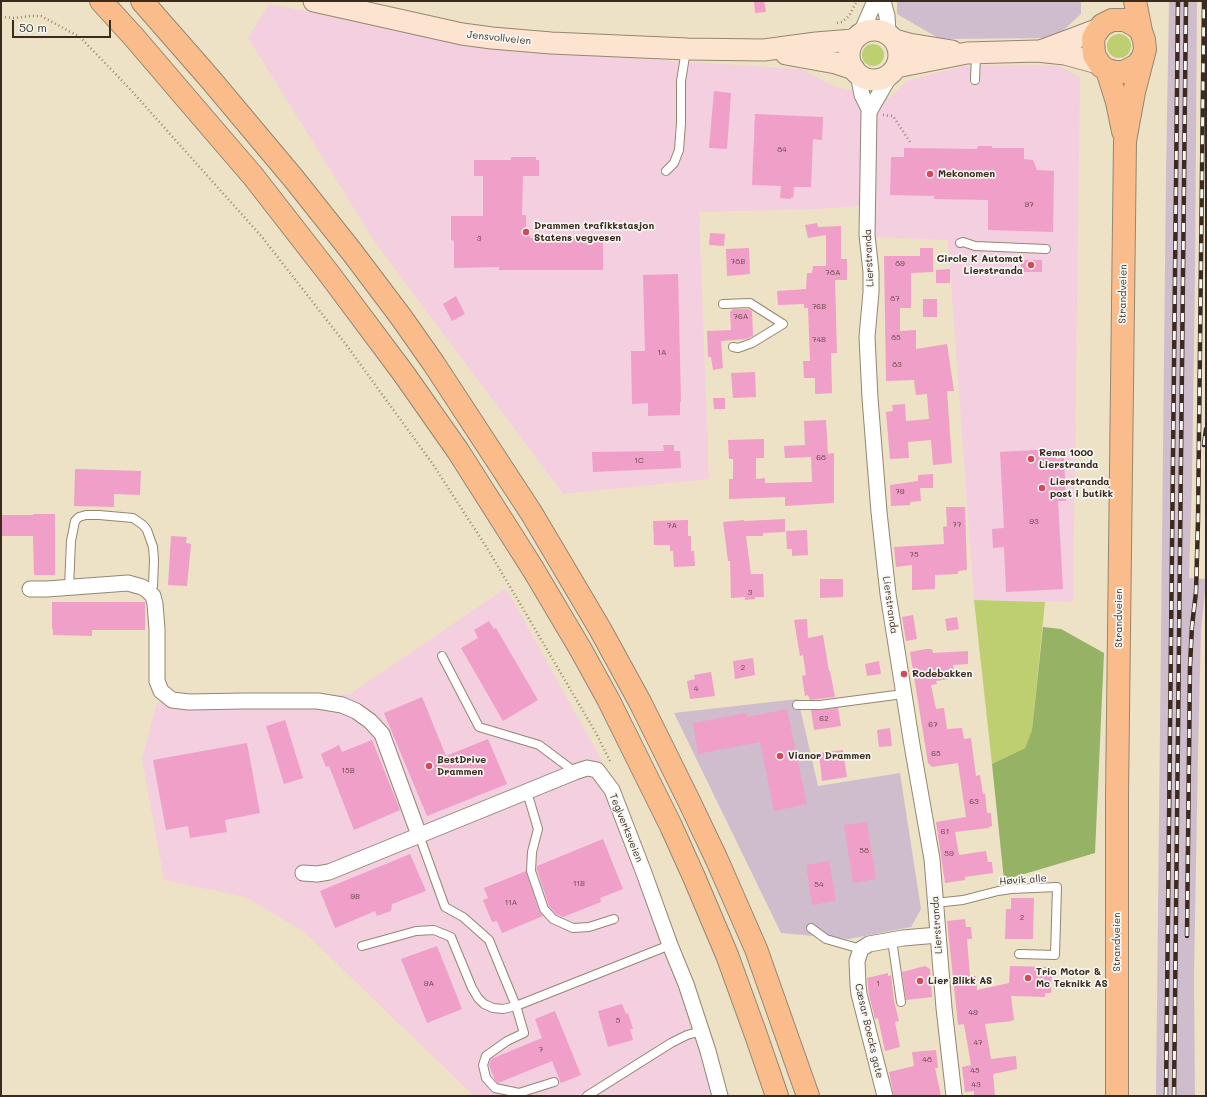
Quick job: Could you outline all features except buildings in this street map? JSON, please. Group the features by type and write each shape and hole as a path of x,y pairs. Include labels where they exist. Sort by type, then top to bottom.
{"main road":[{"path":"101,1 216,132 330,275 404,374 458,451 534,569 608,699 644,768 671,826 727,955 777,1096"},
{"path":"142,1 294,179 352,252 434,364 477,428 540,528 600,629 665,751 699,821 756,949 808,1096"},
{"path":"1115,1 1102,26 1093,39 1094,55 1103,67 1115,72 1124,72 1137,65 1143,57 1145,49 1144,40 1135,1"},
{"path":"1102,26 1112,20 1124,20 1136,26 1141,31"},
{"name":"Strandveien","path":"1117,1096 1117,796 1125,141 1143,57"},
{"name":"Strandveien","path":"1103,67 1117,102 1125,141"}],"street":[{"name":"Jensvollveien","path":"314,1 358,6 439,30 492,38 551,43 687,49 764,50 857,37"},
{"path":"875,1 849,52 849,58 856,72 864,78 872,80 879,79 886,77 894,70 971,53"},
{"path":"883,1 891,37 899,50 899,56 894,70"},
{"path":"1037,51 1054,46 1102,26"},
{"path":"857,37 867,30 881,30 891,37 909,44 971,53 1037,51 1065,54 1103,67"},
{"name":"Jensvollveien","path":"764,50 836,62 856,72"},
{"name":"Lierstranda","path":"894,70 875,112 868,140 867,235 871,272 868,337 870,393 884,563 891,617 903,694 932,855 944,1008 954,1096"},
{"name":"Lierstranda","path":"856,72 862,95 875,112"},
{"path":"30,589 128,583 142,587 150,593 156,604 158,681 165,695 177,701 318,701 342,705 356,711 370,721 382,734 419,835"},
{"name":"Teglverksveien","path":"303,873 317,874 329,872 575,772 588,768 598,770 612,790 642,865 702,1031 720,1096"},
{"path":"861,949 870,944 892,940 938,935"},
{"name":"Cæsar Boecks gate","path":"861,949 856,965 858,985 885,1096"}],"lane":[{"path":"666,171 674,163 680,150 681,81 687,49"},
{"path":"971,53 975,80"},
{"path":"960,243 963,242 975,246 1046,249"},
{"path":"723,304 750,303 783,324 752,343 738,348 733,347"},
{"path":"69,587 71,541 75,521 79,517 86,515 106,515 133,518 147,530 154,548 152,586 150,593"},
{"path":"442,656 479,727 539,745 575,772"},
{"path":"797,705 820,705 903,694"},
{"path":"526,792 538,829 532,852 531,871 544,909 553,919 573,928 589,927 614,919"},
{"path":"419,835 445,907 463,917 489,940 516,1006 524,1033 507,1041 486,1056 483,1066 486,1078 496,1088 518,1093 554,1082"},
{"name":"Høvik alle","path":"935,903 964,900 1011,889 1057,887 1055,955 1019,954"},
{"path":"811,928 826,939 861,949"},
{"path":"362,946 416,931 434,930 451,937 472,988 478,998 484,1004 493,1008 503,1009 516,1006 670,945"},
{"path":"892,940 901,1002"},
{"path":"587,1096 671,1043 687,1035 702,1031"}],"path":[{"path":"835,24 846,19 857,1"},
{"path":"1,17 15,18 41,16 72,32 89,46 129,88 262,237 318,308 432,463 487,548"},
{"path":"875,112 893,116 910,142"}],"shaded area":[{"path":"897,1 1081,1 1081,14 1055,38 940,39 897,14"},
{"path":"1169,1 1197,1 1195,273 1189,578 1206,579 1206,581 1201,631 1198,751 1194,977 1195,1096 1156,1096"},
{"path":"269,4 501,50 801,69 835,87 889,98 907,81 963,66 1059,66 1080,77 1073,602 974,600 948,240 876,237 873,205 817,209 699,212 709,479 563,494 377,245 248,38"},
{"path":"506,588 602,761 724,1096 474,1096 304,932 246,897 164,880 142,759 157,703 350,694"},
{"path":"798,699 818,786 900,773 921,909 911,927 849,939 781,933 674,713"}],"green space":[{"path":"1119,34 1128,37 1131,46 1128,55 1119,58 1110,55 1107,46 1110,37"},
{"path":"873,44 881,47 884,55 881,63 873,66 865,63 862,55 865,47"},
{"path":"974,600 1045,602 1032,730 1025,748 992,764"},
{"path":"1043,627 1061,629 1104,653 1095,853 1004,880 992,764 1025,748 1032,730"}],"railway":[{"path":"1166,1096 1178,1"},
{"path":"1174,1096 1186,1"},
{"path":"1187,936 1190,666 1192,626 1196,592 1198,521 1204,1"},
{"path":"1204,445 1206,429"}],"place":[{"name":"Mekonomen","path":"930,174"},
{"name":"Drammen trafikkstasjon Statens vegvesen","path":"526,232"},
{"name":"Circle K Automat Lierstranda","path":"1031,265"},
{"name":"Rema 1000 Lierstranda","path":"1031,459"},
{"name":"Lierstranda post i butikk","path":"1042,488"},
{"name":"Rodebakken","path":"904,674"},
{"name":"Vianor Drammen","path":"780,756"},
{"name":"BestDrive Drammen","path":"429,766"},
{"name":"Trio Motor & Mc Teknikk AS","path":"1028,978"},
{"name":"Lier Blikk AS","path":"920,981"}]}
